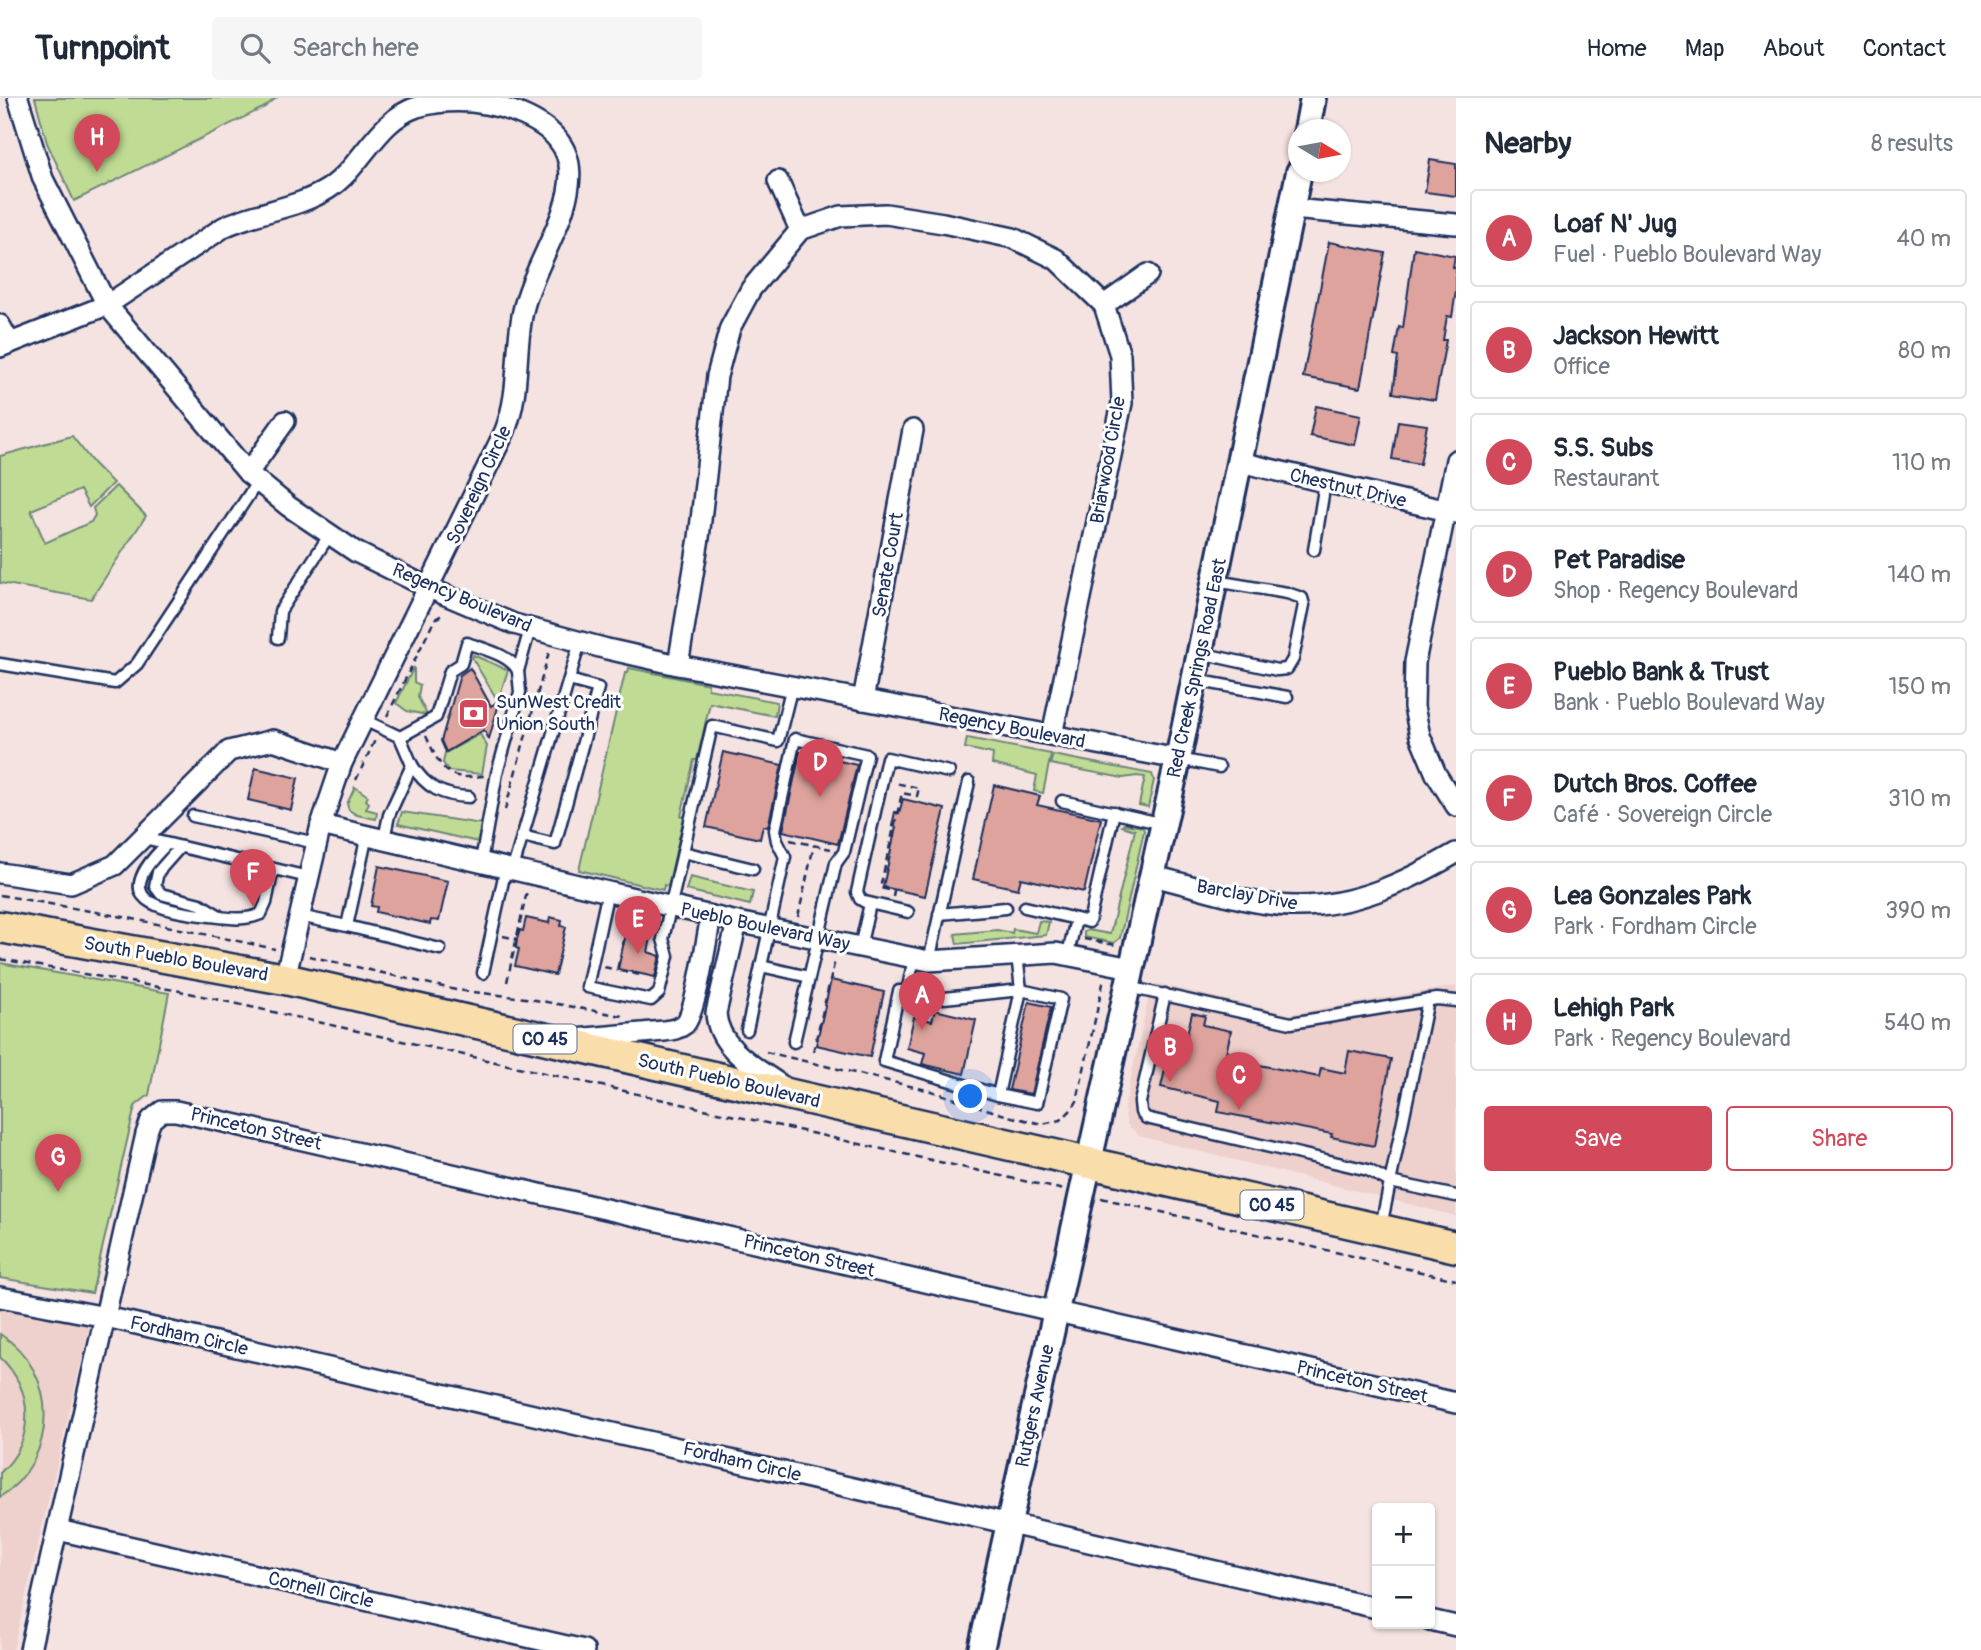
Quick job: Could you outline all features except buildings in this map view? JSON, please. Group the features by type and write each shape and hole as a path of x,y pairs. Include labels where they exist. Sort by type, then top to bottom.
{"main road":[{"name":"South Pueblo Boulevard","path":"0,927 285,979 1456,1247"}],"street":[{"name":"Regency Boulevard","path":"18,98 43,179 107,305 253,477 288,506 356,552 429,588 514,624 528,637 578,651 678,665 1178,759"},
{"path":"1309,119 1313,98"},
{"name":"Sovereign Circle","path":"0,325 5,345 107,305 224,227 244,217 312,198 328,189 352,168 382,131 398,116 414,107 454,99 490,104 535,120 547,129 564,152 570,181 569,197 528,292 523,314 514,409 429,588 372,724 342,763 318,834 285,979"},
{"path":"678,665 699,538 717,376 730,328 751,289 800,230 778,181"},
{"name":"Red Creek Springs Road East","path":"1088,1163 1195,680 1297,182"},
{"path":"1292,209 1456,224"},
{"name":"Briarwood Circle","path":"800,230 841,216 886,214 943,223 1013,239 1056,259 1104,305 1120,355 1122,403 1052,735"},
{"path":"1104,305 1148,274"},
{"path":"253,477 285,421"},
{"name":"Senate Court","path":"863,700 913,430"},
{"path":"1456,460 1451,512 1415,662 1414,707 1436,774 1456,807"},
{"name":"Chestnut Drive","path":"1240,462 1451,512"},
{"path":"0,873 71,884 116,865 229,751 273,740 342,763"},
{"name":"Pueblo Boulevard Way","path":"318,834 375,837 769,928 817,946 860,947 922,960 1068,954 1130,977"},
{"name":"Barclay Drive","path":"1153,876 1255,901 1293,906 1329,905 1365,897 1398,885 1456,853"},
{"path":"554,1041 678,1029 684,1024 692,1007 711,916"},
{"path":"737,922 716,1013 717,1023 721,1034 741,1057 798,1097"},
{"name":"Princeton Street","path":"162,1111 176,1111 1456,1403"},
{"name":"Fordham Circle","path":"30,1650 146,1134 151,1120 162,1111"},
{"name":"Rutgers Avenue","path":"981,1650 1088,1163"},
{"path":"0,1297 106,1317"},
{"name":"Fordham Circle","path":"106,1317 1372,1607"},
{"name":"Cornell Circle","path":"58,1530 584,1650"},
{"path":"1435,1621 1456,1626"}],"lane":[{"path":"0,664 116,683 137,664 253,477"},
{"path":"1314,550 1325,483"},
{"path":"278,638 280,611 330,534"},
{"path":"1200,653 1277,670 1287,669 1293,659 1304,605 1302,598 1215,580"},
{"path":"518,671 528,637"},
{"path":"400,737 436,717 450,671 461,664 467,643 515,664 520,692 496,779 481,861"},
{"path":"483,973 510,868 578,651"},
{"path":"522,836 555,844 598,688 569,680"},
{"path":"1195,680 1287,697"},
{"path":"608,891 587,987 647,1001 655,998 659,993 668,956 663,939 712,726 778,741 792,686"},
{"path":"372,724 400,737 412,765 427,785 437,791 469,797"},
{"path":"747,1030 785,857 775,836 795,739 866,755 844,852 836,863 794,1042"},
{"path":"908,912 870,904 860,899 858,887 887,758 949,772"},
{"path":"1178,759 1219,767"},
{"path":"347,926 375,837 412,765"},
{"path":"907,993 939,914 969,782"},
{"path":"1062,800 1164,824"},
{"path":"1025,907 1089,922 1114,812"},
{"path":"193,816 318,834"},
{"path":"144,838 308,877"},
{"path":"167,844 148,862 140,877 139,891 146,901 160,907 249,919 261,914 267,903 273,869"},
{"path":"180,847 158,872 156,886 161,894 200,904 222,917"},
{"path":"683,852 753,869"},
{"path":"860,947 870,904"},
{"path":"939,914 1006,908"},
{"path":"299,916 440,949"},
{"path":"1068,954 1076,919"},
{"path":"998,1095 1021,990 1017,955"},
{"path":"761,965 809,977"},
{"path":"1130,977 1165,995 1291,1023 1429,1000 1447,998 1456,1001"},
{"path":"1021,990 1061,999 1037,1104 884,1061 899,991 944,998 1021,990"},
{"path":"1165,995 1140,1102 1141,1112 1146,1118 1368,1170 1390,1182 1456,1196"},
{"path":"1380,1229 1429,1000"}],"path":[{"path":"354,785 372,724 435,619 440,615 448,615"},
{"path":"528,637 549,652 578,651"},
{"path":"503,815 549,652"},
{"path":"420,726 438,761 449,773 456,776 513,781"},
{"path":"882,780 919,789 917,796 902,793"},
{"path":"893,897 894,891 880,888 904,785"},
{"path":"775,836 844,852"},
{"path":"798,918 814,845"},
{"path":"507,982 528,888"},
{"path":"631,911 617,970 640,975"},
{"path":"813,1052 835,958 817,946"},
{"path":"0,959 180,991 1456,1280"},
{"path":"765,1052 931,1091 1030,1121 1054,1122 1068,1115 1077,1101 1105,983 1101,975"}],"shaded area":[{"path":"1158,984 1289,1014 1456,986 1456,1216 1139,1136 1127,1124 1124,1109 1149,996"},
{"path":"0,1308 90,1324 13,1650 0,1650"}],"green space":[{"path":"35,98 276,98 265,107 74,201 47,143"},
{"path":"72,436 113,483 89,507 80,490 31,510 45,543 91,522 95,515 93,508 116,486 146,516 91,599 0,583 0,456"},
{"path":"473,655 508,670 498,701 472,658"},
{"path":"414,667 414,682 420,685 418,697 427,715 407,711 396,703"},
{"path":"629,668 708,684 708,689 777,702 775,716 710,703 681,816 684,817 668,886 664,885 663,890 579,870 625,673 628,673"},
{"path":"480,734 487,746 482,774 449,771 443,763 445,753"},
{"path":"967,738 1051,754 1043,793 1034,791 1037,775 992,764 993,754 965,748"},
{"path":"1053,755 1152,774 1154,780 1148,807 1139,805 1145,777 1123,778 1050,764"},
{"path":"355,787 368,796 366,809 377,812 376,819 357,815 349,810 347,804"},
{"path":"402,812 482,824 478,842 398,824"},
{"path":"1122,826 1143,827 1144,831 1120,938 1114,943 1084,937 1084,932 1088,930 1110,934 1135,830"},
{"path":"690,877 753,892 750,905 686,890"},
{"path":"1039,921 1049,922 1046,935 957,944 955,934 997,930 1012,933 1013,929 1036,933"},
{"path":"0,963 169,993 149,1095 135,1106 92,1293 0,1278"},
{"path":"0,1334 20,1350 34,1370 42,1392 45,1415 42,1439 33,1461 19,1481 0,1497 0,1473 20,1446 26,1415 19,1384 0,1357"}],"place":[{"name":"Lehigh Park","path":"97,172"},
{"name":"SunWest Credit Union South","path":"473,713"},
{"name":"Pet Paradise","path":"820,797"},
{"name":"Dutch Bros. Coffee","path":"253,907"},
{"name":"Pueblo Bank & Trust","path":"638,954"},
{"name":"Loaf N' Jug","path":"922,1030"},
{"name":"Jackson Hewitt","path":"1170,1082"},
{"name":"S.S. Subs","path":"1239,1110"},
{"name":"Lea Gonzales Park","path":"58,1192"}]}
